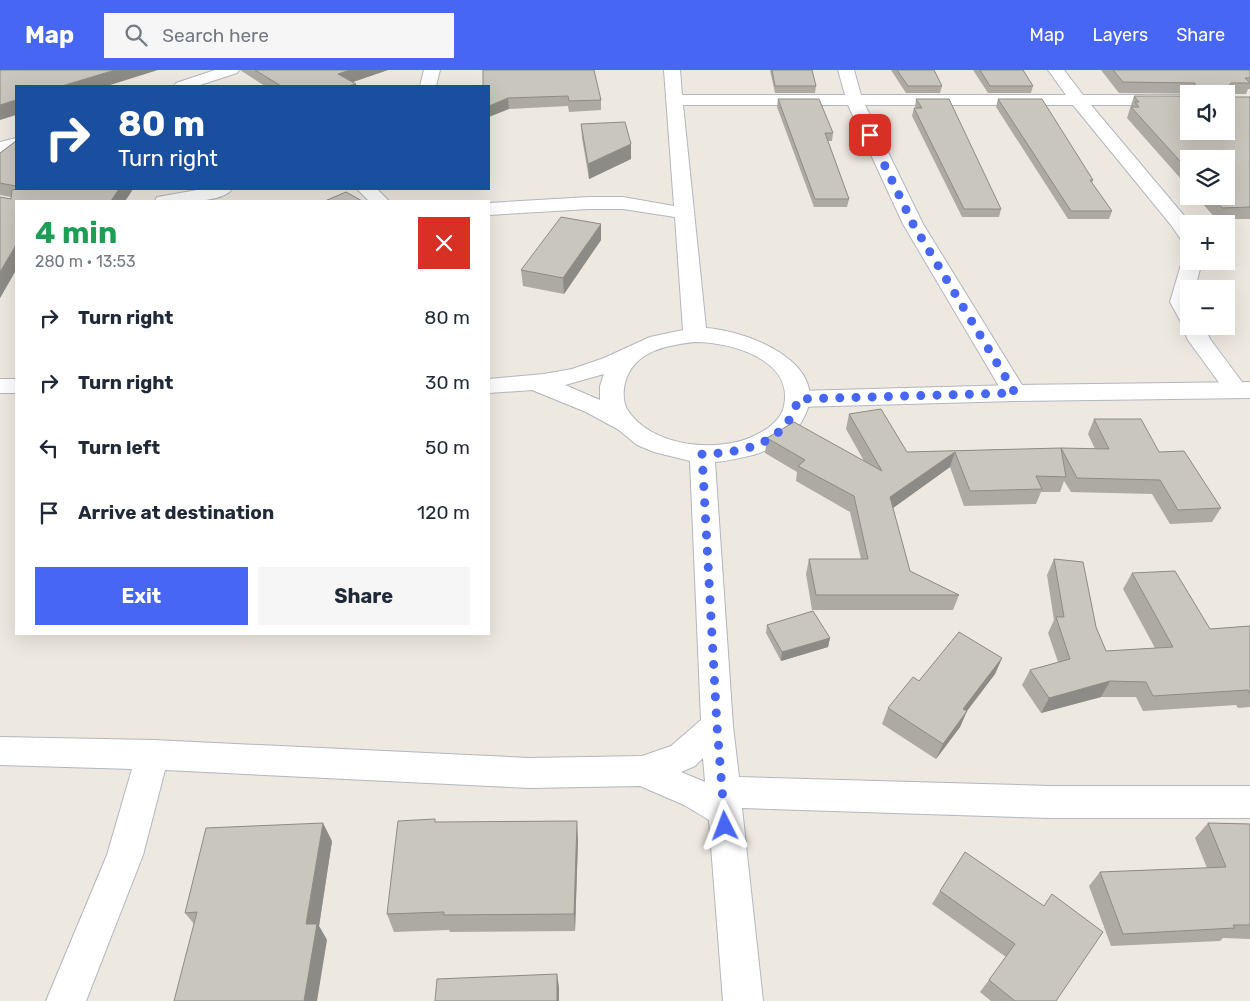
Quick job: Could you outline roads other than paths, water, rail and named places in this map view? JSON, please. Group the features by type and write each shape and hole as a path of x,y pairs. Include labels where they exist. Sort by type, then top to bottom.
{"street":[{"path":"184,83 231,70"},
{"path":"428,85 432,70"},
{"path":"672,70 695,335"},
{"path":"846,70 854,100 913,224 1015,393"},
{"path":"1056,70 1078,100 1180,224"},
{"path":"674,100 1180,100"},
{"path":"0,148 15,142"},
{"path":"170,200 220,190"},
{"path":"367,190 379,200"},
{"path":"490,209 589,203 623,203 684,213"},
{"path":"490,386 536,384 571,378 604,368 660,340 695,335 718,336 739,340 775,358 788,370 795,384 798,399 795,412 788,424 777,434 744,449 724,453 702,454 681,451 661,445 585,401 536,384"},
{"path":"1197,335 1199,340 1243,390"},
{"path":"629,426 618,414 612,401 611,388 614,375 621,364 631,355"},
{"path":"0,386 15,386"},
{"path":"798,399 1015,393 1243,390"},
{"path":"702,454 717,726 743,1001"},
{"path":"0,750 153,755 529,773 642,771 683,756 717,726"},
{"path":"66,1001 125,855 153,755"},
{"path":"642,771 696,794 724,801 1250,802"}]}
